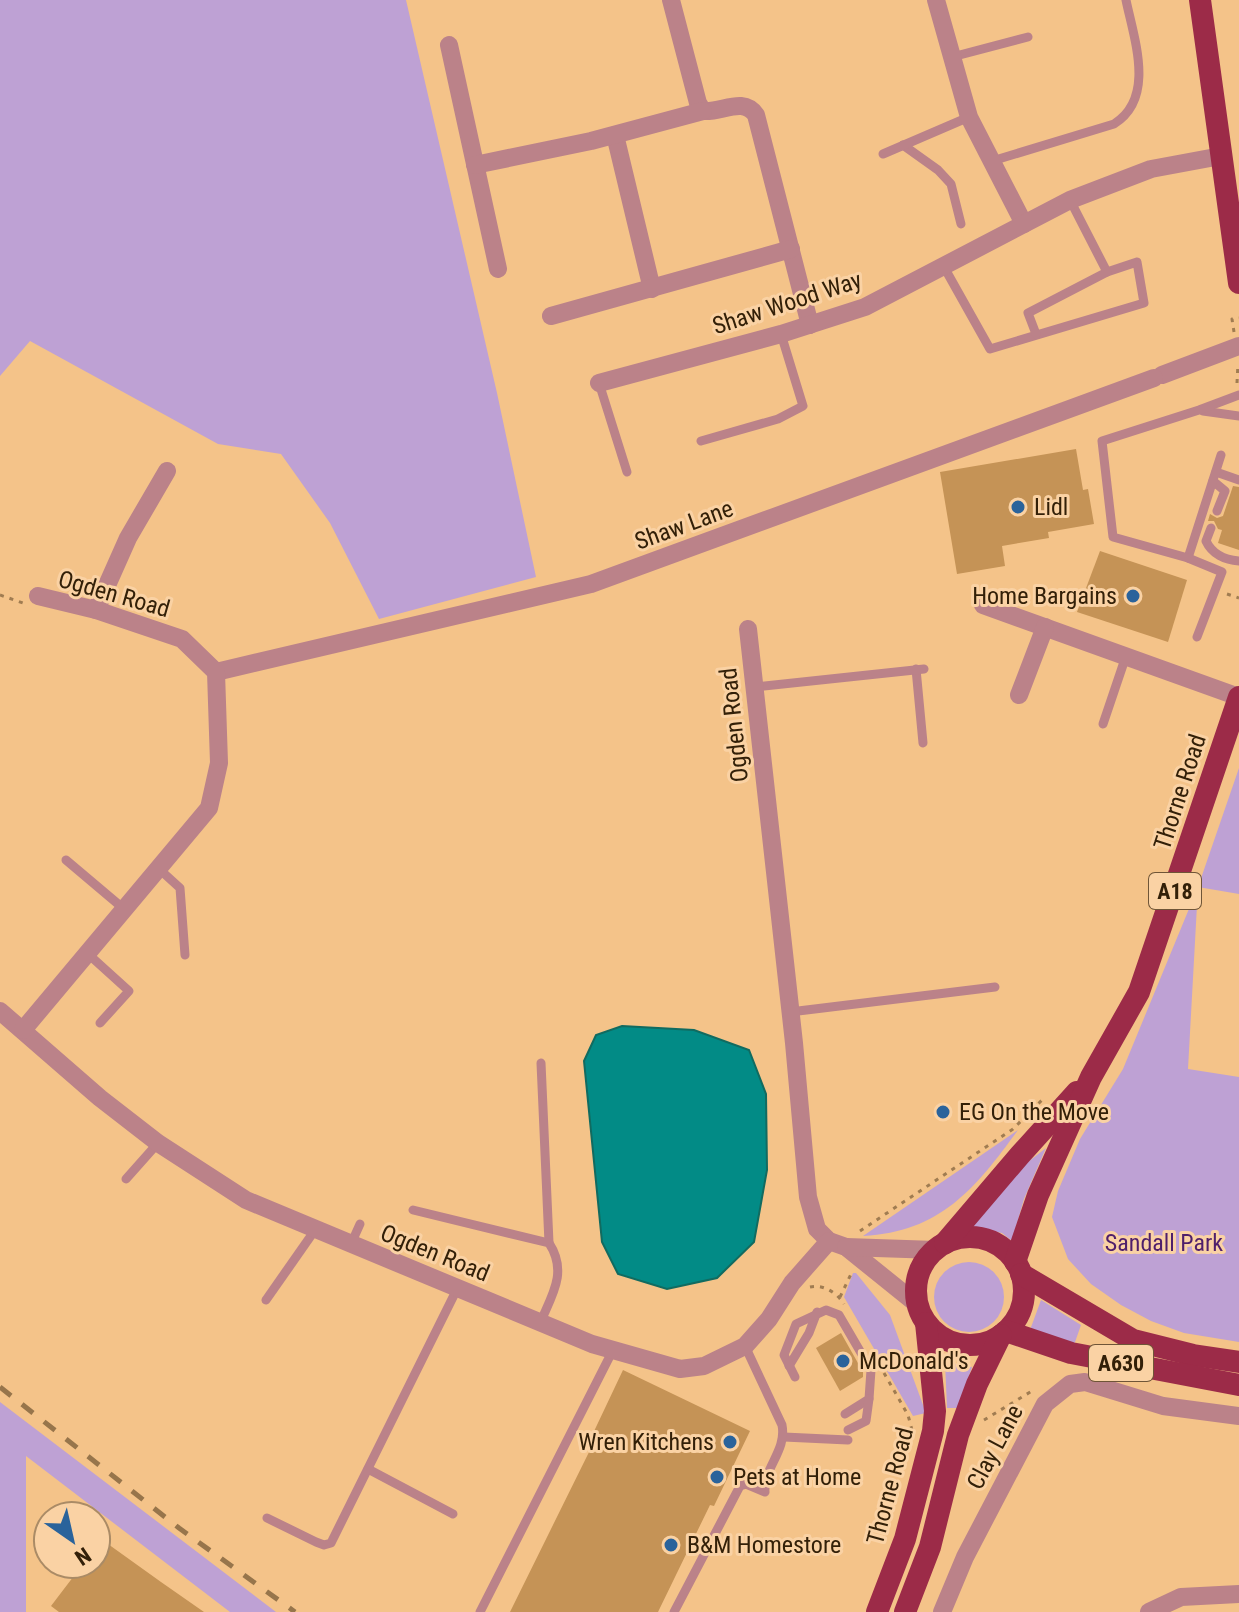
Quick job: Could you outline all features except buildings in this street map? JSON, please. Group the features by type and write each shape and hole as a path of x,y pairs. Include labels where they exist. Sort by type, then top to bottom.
{"highway":[{"path":"1200,0 1221,156 1237,240 1239,283"},
{"name":"Thorne Road","path":"1018,1268 1038,1195 1091,1077 1139,992 1239,697"},
{"name":"Thorne Road","path":"940,1246 1091,1077"},
{"path":"905,1612 930,1547 958,1435 977,1384 1022,1305 1018,1268 1002,1248 984,1239 964,1238 940,1246 928,1257 916,1285 922,1314 942,1337 961,1345 982,1344 1004,1333"},
{"name":"A630","path":"1018,1268 1133,1340 1193,1355 1239,1362"},
{"name":"Thorne Road","path":"877,1612 905,1539 933,1431 935,1411 922,1314"},
{"name":"A630","path":"1004,1333 1071,1353 1239,1385"}],"street":[{"path":"671,0 698,103 703,111"},
{"path":"936,0 969,117 1024,224"},
{"path":"449,45 498,269"},
{"path":"475,165 615,135 703,111 738,106 753,109 810,325"},
{"path":"615,135 652,289"},
{"name":"Shaw Wood Way","path":"599,383 781,334 865,307 1070,200 1151,169 1221,156"},
{"path":"551,316 791,249"},
{"name":"Shaw Lane","path":"216,672 591,584 1238,346"},
{"path":"96,610 128,538 167,471"},
{"name":"Ogden Road","path":"38,596 96,610 182,639 216,672"},
{"path":"983,605 1239,697"},
{"path":"1019,695 1045,627"},
{"name":"Ogden Road","path":"748,629 808,1197 817,1229 843,1239 922,1314"},
{"path":"23,1030 209,808 219,763 216,672"},
{"name":"Ogden Road","path":"0,1011 100,1098 158,1143 246,1200 540,1323 613,1350 680,1369 704,1366 745,1346 769,1319 792,1283 843,1239"},
{"path":"843,1239 940,1246"},
{"name":"Clay Lane","path":"942,1612 972,1543 1045,1404 1057,1392 1070,1384 1085,1382 1163,1406 1239,1416"},
{"path":"1149,1612 1181,1597 1239,1594"}],"lane":[{"path":"992,161 1114,124 1126,117 1135,101 1139,84 1139,68 1126,0"},
{"path":"952,57 1028,37"},
{"path":"883,154 969,117"},
{"path":"903,145 938,170 951,184 961,224"},
{"path":"1070,200 1107,272"},
{"path":"944,267 990,349 1144,303 1137,262 1107,272 1028,313 1036,334"},
{"path":"701,441 778,419 803,406 781,334"},
{"path":"599,383 627,472"},
{"path":"1197,637 1222,572 1188,558 1113,537 1102,441 1238,395"},
{"path":"1199,410 1239,416"},
{"path":"1188,558 1221,455"},
{"path":"1215,476 1239,480"},
{"path":"1215,476 1225,491 1217,511"},
{"path":"1211,528 1206,541 1210,549 1230,560 1239,561"},
{"path":"1103,724 1126,656"},
{"path":"754,687 920,669 923,743"},
{"path":"66,860 124,909"},
{"path":"158,868 180,888 185,955"},
{"path":"87,953 129,991 100,1023"},
{"path":"790,1012 995,987"},
{"path":"540,1323 560,1272 556,1253 549,1243 541,1063"},
{"path":"126,1179 158,1143"},
{"path":"413,1210 549,1243"},
{"path":"351,1244 360,1224"},
{"path":"266,1300 315,1230"},
{"path":"267,1518 316,1542 324,1545 331,1543 458,1287"},
{"path":"784,1437 848,1435 866,1421 871,1370 839,1315 826,1310 796,1324 784,1355 795,1377"},
{"path":"789,1366 809,1333 817,1312"},
{"path":"674,1612 740,1486 746,1484 765,1492 765,1479 784,1437 782,1425 745,1346"},
{"path":"480,1612 613,1350"},
{"path":"845,1414 869,1399"},
{"path":"368,1469 453,1514"}],"path":[{"path":"1238,395 1239,357 1232,319 1239,318"},
{"path":"843,1239 861,1231 1013,1129 1046,1096"},
{"path":"976,1428 994,1413 1042,1386"}],"green space":[{"path":"0,0 406,0 536,577 379,619 330,523 281,454 218,444 30,341 0,376"},
{"path":"1239,768 1239,894 1198,887"},
{"name":"Sandall Park","path":"1198,887 1188,1069 1239,1077 1239,1342 1184,1333 1151,1321 1121,1305 1091,1284 1068,1259 1052,1217 1058,1191 1080,1139 1123,1069"},
{"path":"1018,1130 986,1171 953,1204 914,1226 863,1236"},
{"path":"1046,1148 1024,1199 1012,1241 1002,1233 971,1227 1011,1175"},
{"path":"969,1262 994,1272 1004,1297 994,1322 969,1332 944,1322 934,1297 944,1272"},
{"path":"853,1273 890,1315 926,1413 913,1416 844,1297"},
{"path":"1041,1300 1081,1325 1074,1345 1030,1330"},
{"path":"945,1362 972,1367 958,1408 947,1408"},
{"path":"0,1402 276,1612 230,1612 112,1522 112,1500 84,1500 26,1456 26,1612 0,1612"}],"water":[{"path":"622,1026 694,1030 749,1050 766,1094 767,1170 754,1242 717,1278 667,1289 618,1274 602,1242 584,1061 596,1035"}],"railway":[{"path":"0,1387 179,1528 295,1612"}],"place":[{"name":"Lidl","path":"1018,507"},
{"name":"Home Bargains","path":"1133,596"},
{"name":"EG On the Move","path":"943,1112"},
{"name":"McDonald's","path":"843,1361"},
{"name":"Wren Kitchens","path":"730,1442"},
{"name":"Pets at Home","path":"717,1477"},
{"name":"B&M Homestore","path":"671,1545"}]}
